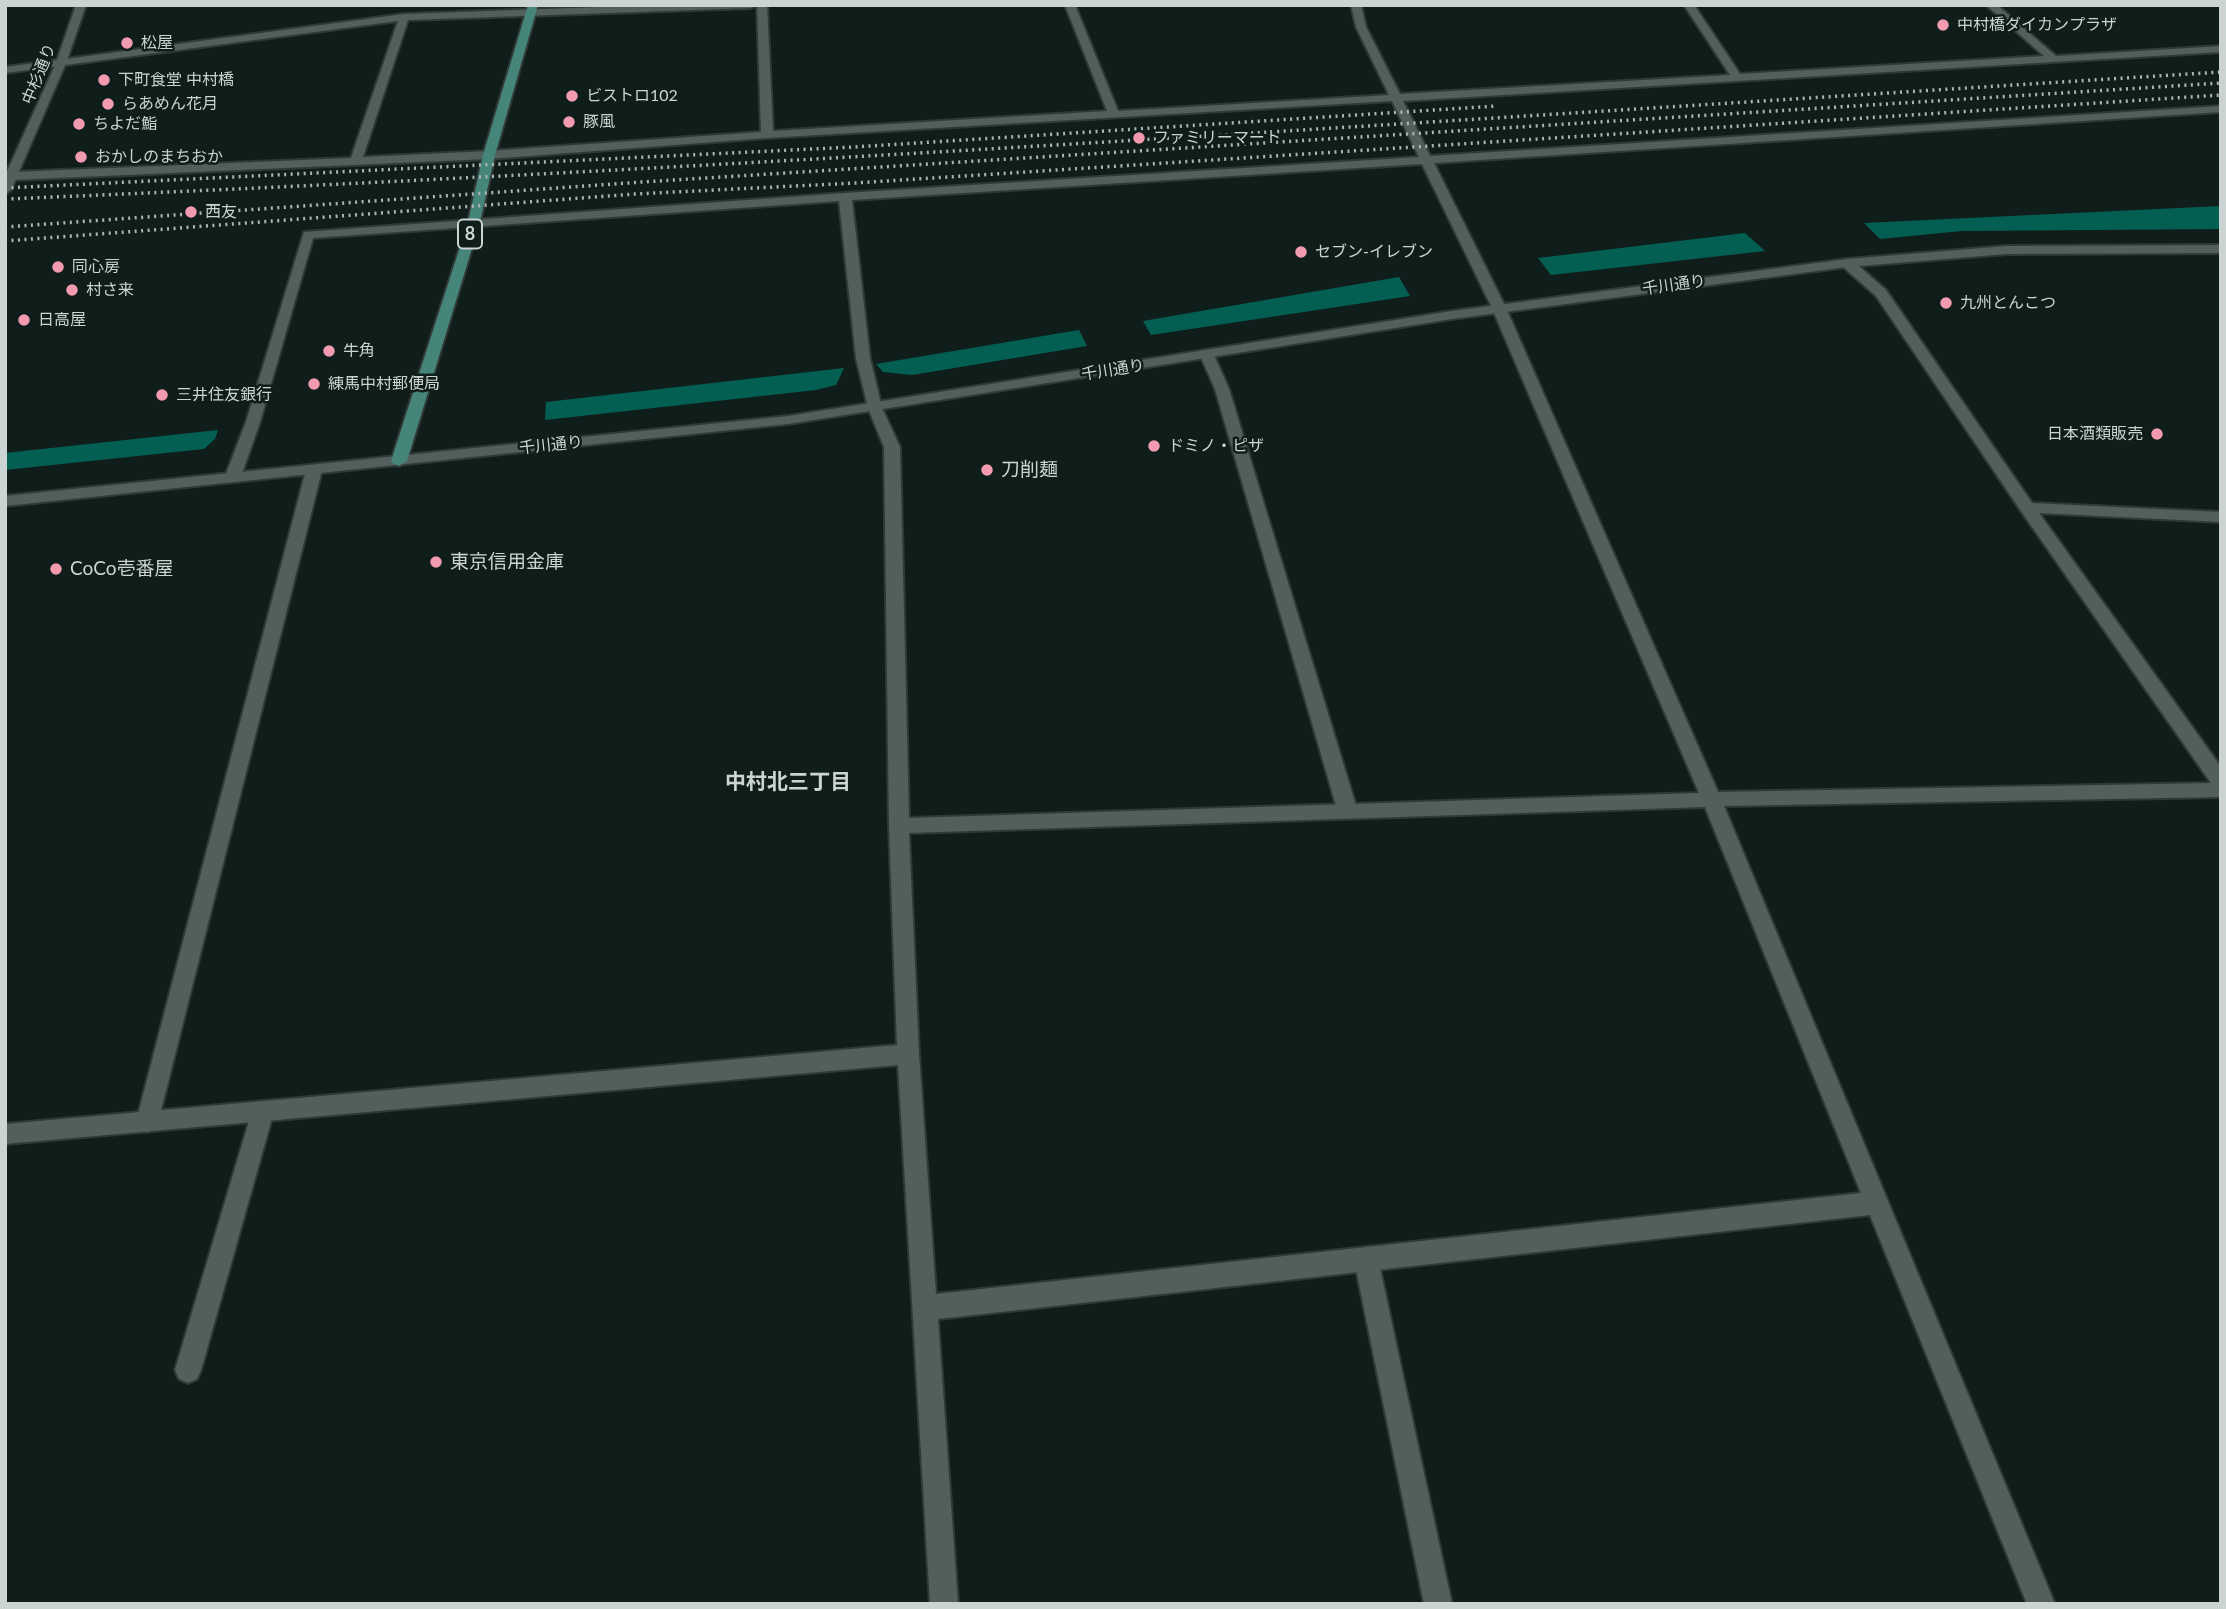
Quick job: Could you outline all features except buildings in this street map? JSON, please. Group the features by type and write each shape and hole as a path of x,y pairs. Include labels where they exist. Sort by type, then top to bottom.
{"main road":[{"name":"8","path":"399,461 474,222 489,155 532,9"}],"street":[{"name":"中杉通り","path":"5,190 61,63 81,5"},
{"path":"426,15 434,5"},
{"path":"5,70 426,15 532,9 751,5"},
{"path":"762,5 767,135"},
{"path":"1070,5 1114,114"},
{"path":"1356,5 1361,27 1499,308 1712,800 2041,1604"},
{"path":"1689,5 1736,76"},
{"path":"1991,5 2054,59"},
{"path":"356,160 404,17"},
{"path":"11,172 489,155 767,135 2221,49"},
{"path":"232,479 253,422 308,235 845,197 2221,109"},
{"path":"845,197 863,358 874,408 892,447 899,826 908,1054 944,1604"},
{"name":"千川通り","path":"5,501 788,420 1499,308 1847,263 2007,250 2221,249"},
{"path":"1847,263 1881,293 2027,508 2221,782"},
{"path":"1207,355 1222,388 1347,809"},
{"path":"147,1122 314,470"},
{"path":"2027,508 2221,517"},
{"path":"899,826 1347,809 1917,793 2221,790"},
{"path":"5,1135 908,1054"},
{"path":"188,1370 263,1111"},
{"path":"924,1308 1876,1203"},
{"path":"1366,1259 1438,1604"}],"green space":[{"path":"2221,206 2221,229 1962,231 1880,239 1864,223"},
{"path":"1745,233 1765,251 1551,275 1538,258"},
{"path":"1399,277 1410,296 1151,335 1143,321"},
{"path":"1079,330 1087,346 912,375 883,372 876,364"},
{"path":"844,368 836,385 816,390 545,420 546,402"},
{"path":"218,430 215,439 204,449 5,470 5,453"}],"railway":[{"path":"5,199 836,158 2221,72"},
{"path":"5,227 642,182 2221,83"},
{"path":"5,241 635,194 855,183 2221,95"},
{"path":"5,188 854,147 1497,106"}],"place":[{"name":"中村橋ダイカンプラザ","path":"1943,25"},
{"name":"松屋","path":"127,43"},
{"name":"下町食堂 中村橋","path":"104,80"},
{"name":"ビストロ102","path":"572,96"},
{"name":"らあめん花月","path":"108,104"},
{"name":"豚風","path":"569,122"},
{"name":"ちよだ鮨","path":"79,124"},
{"name":"ファミリーマート","path":"1139,138"},
{"name":"おかしのまちおか","path":"81,157"},
{"name":"西友","path":"191,212"},
{"name":"セブン-イレブン","path":"1301,252"},
{"name":"同心房","path":"58,267"},
{"name":"村さ来","path":"72,290"},
{"name":"九州とんこつ","path":"1946,303"},
{"name":"日高屋","path":"24,320"},
{"name":"牛角","path":"329,351"},
{"name":"練馬中村郵便局","path":"314,384"},
{"name":"三井住友銀行","path":"162,395"},
{"name":"日本酒類販売","path":"2157,434"},
{"name":"ドミノ・ピザ","path":"1154,446"},
{"name":"刀削麺","path":"987,470"},
{"name":"東京信用金庫","path":"436,562"},
{"name":"CoCo壱番屋","path":"56,569"}],"district":[{"name":"中村北三丁目","path":"788,782"}]}
